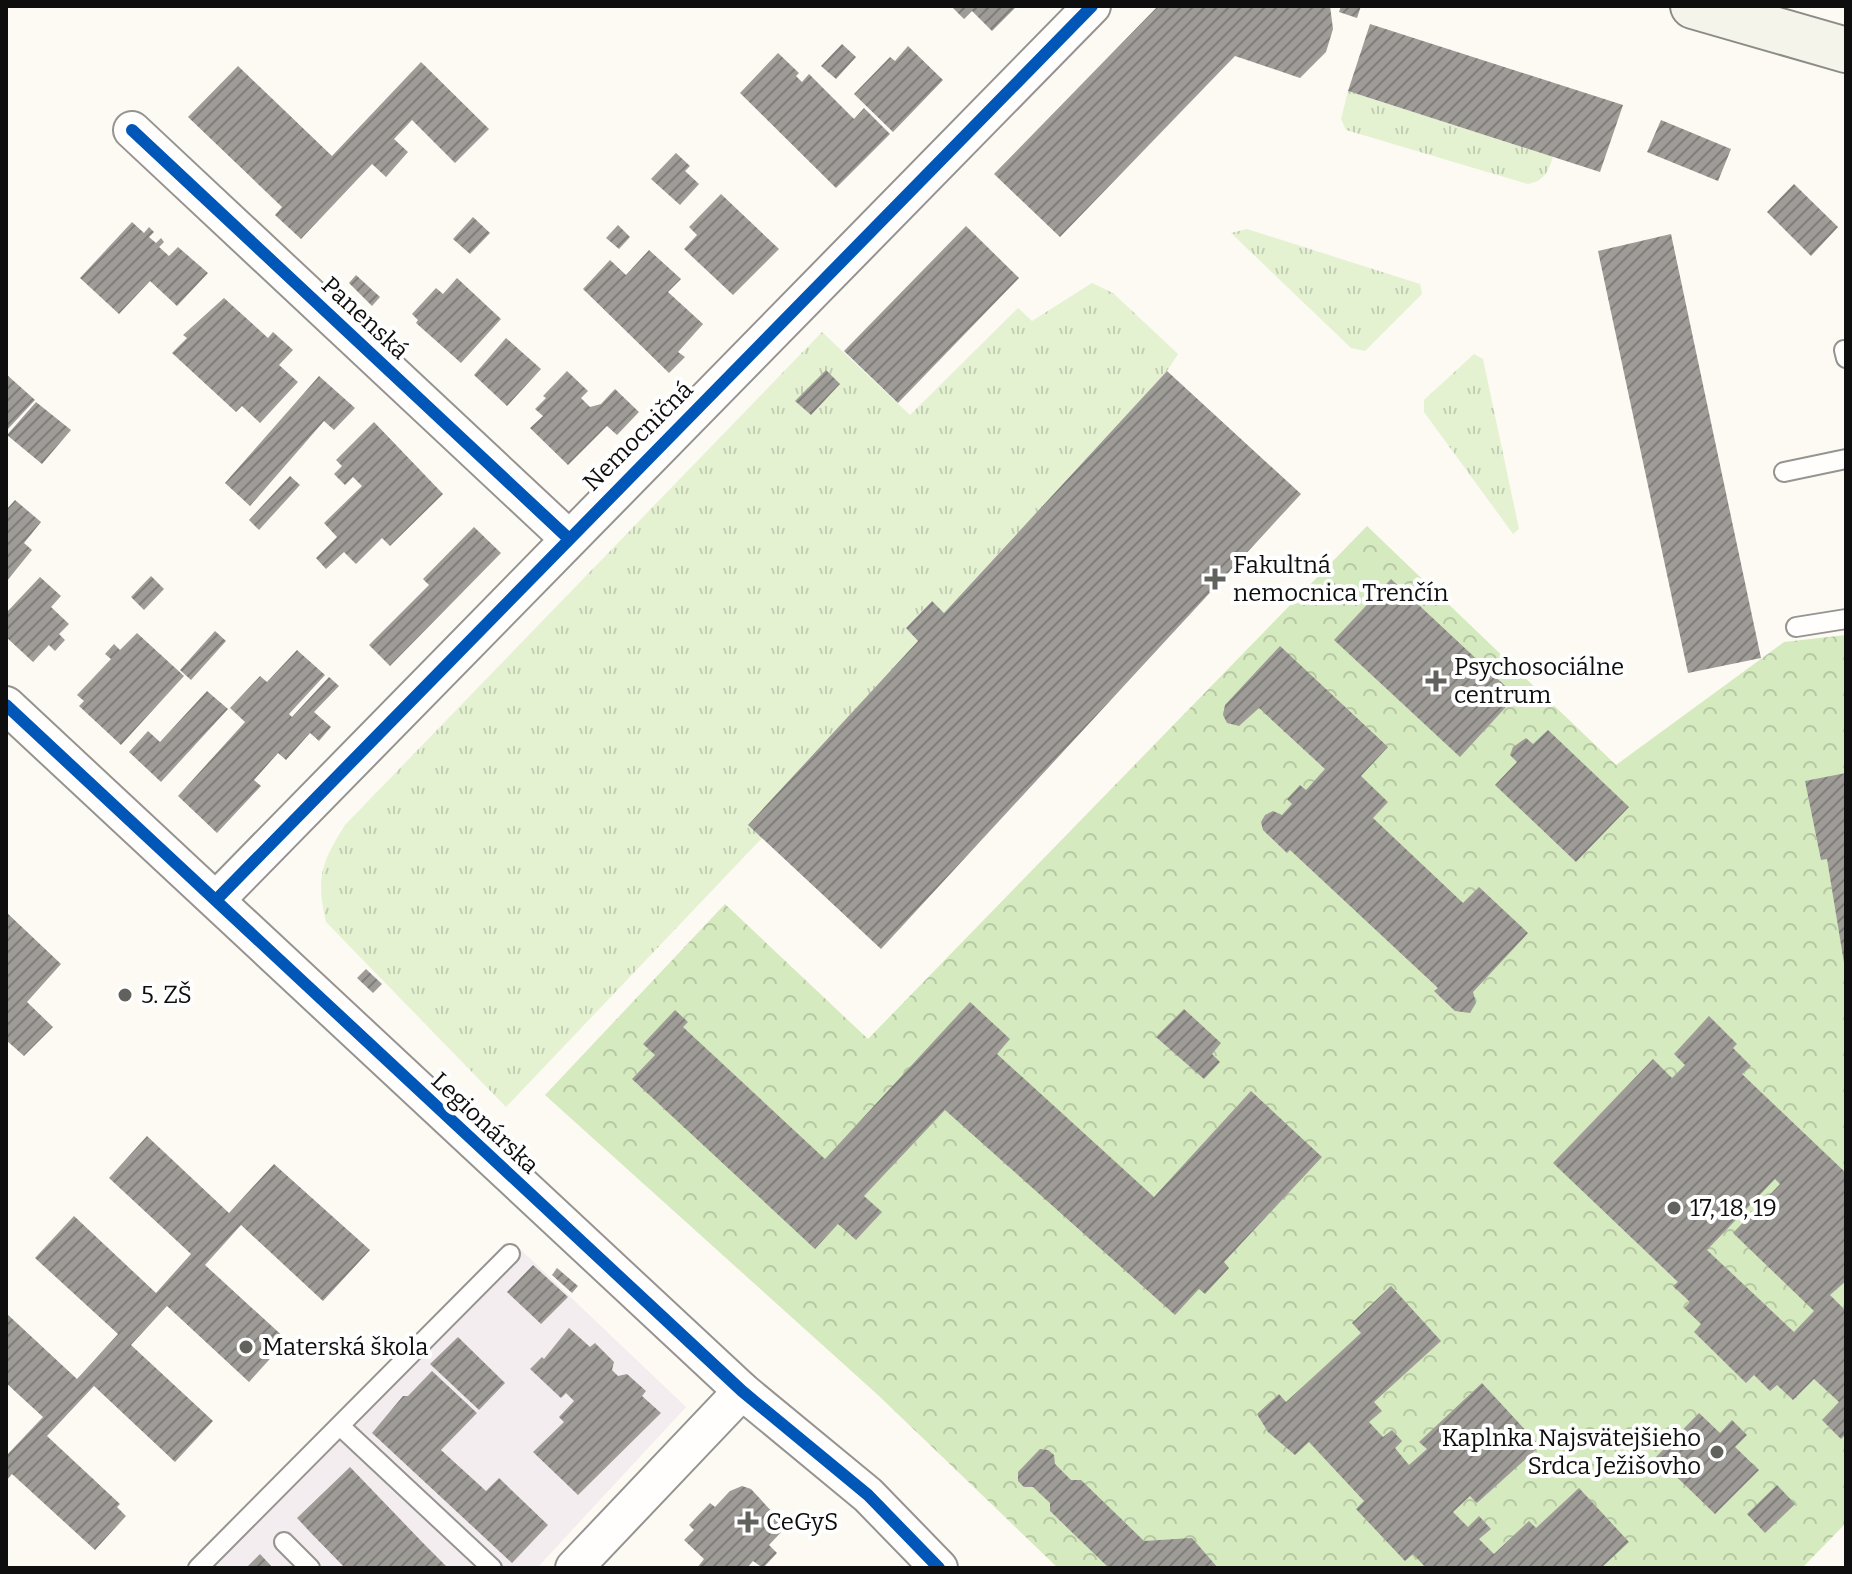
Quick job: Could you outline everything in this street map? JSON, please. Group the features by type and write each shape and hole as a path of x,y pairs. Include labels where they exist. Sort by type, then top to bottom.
{"main road":[{"path":"1693,6 1846,50"}],"street":[{"name":"Nemocničná","path":"217,899 1092,6"},
{"name":"Panenská","path":"132,130 568,538"},
{"name":"Legionárska","path":"6,705 742,1391 868,1495 939,1568"},
{"path":"574,1568 742,1391"}],"lane":[{"path":"1784,472 1846,459"},
{"path":"1796,627 1846,619"},
{"path":"198,1568 510,1254"},
{"path":"340,1426 492,1568"},
{"path":"284,1542 310,1568"}],"shaded area":[{"path":"520,1249 686,1407 537,1568 204,1568"}],"green space":[{"path":"1348,91 1553,157 1545,175 1528,184 1346,130 1341,119"},
{"path":"1247,229 1420,284 1422,294 1365,351 1351,348 1231,233"},
{"path":"1092,283 1113,293 1178,354 1167,371 944,613 931,601 906,628 918,641 749,825 762,838 506,1107 326,922 321,894 323,871 330,850 345,825 822,332 910,415 1018,308 1032,321"},
{"path":"1474,354 1483,359 1519,529 1513,534 1424,412 1424,400"},
{"path":"1367,526 1616,765 1784,642 1846,635 1846,1523 1802,1568 1058,1568 878,1395 545,1095 725,904 868,1039"}],"building":[{"path":"951,6 1017,6 992,31 972,11 964,19"},
{"path":"1158,6 1330,6 1333,29 1326,52 1300,78 1235,56 1060,237 994,174"},
{"path":"1341,6 1361,6 1357,18 1339,12"},
{"path":"1370,24 1623,105 1600,172 1348,91"},
{"path":"842,44 856,57 836,79 821,66"},
{"path":"908,46 943,80 893,132 854,94 890,57 895,61"},
{"path":"778,53 799,73 796,76 802,82 809,74 854,119 864,108 890,134 836,188 740,93"},
{"path":"421,62 489,129 455,163 412,120 394,139 408,152 386,177 372,164 301,239 275,215 282,207 188,117 238,66 332,156"},
{"path":"1661,120 1731,149 1718,181 1647,152"},
{"path":"676,153 690,166 685,171 699,184 680,205 651,179"},
{"path":"1794,184 1838,227 1811,256 1767,212"},
{"path":"721,194 779,249 733,295 684,249 697,235 689,227"},
{"path":"473,217 490,233 470,254 453,239"},
{"path":"132,222 144,233 149,227 154,232 149,237 156,243 161,238 164,242 159,247 169,256 178,247 208,273 177,306 150,281 119,314 80,278"},
{"path":"618,225 630,237 619,249 606,238"},
{"path":"966,226 1019,278 898,403 844,351"},
{"path":"1671,234 1761,658 1688,673 1598,251"},
{"path":"649,250 681,279 668,292 703,324 678,352 685,357 669,373 583,289 610,260 626,275"},
{"path":"356,275 380,297 372,306 349,283"},
{"path":"457,278 501,319 461,363 416,323 418,320 412,314 436,288 443,294"},
{"path":"224,298 268,338 273,332 293,350 279,365 298,382 260,423 242,406 236,412 172,353 187,338 183,335"},
{"path":"506,338 541,369 507,406 474,375"},
{"path":"826,370 840,384 811,415 795,401"},
{"path":"567,371 588,391 581,398 590,407 601,404 615,389 639,412 617,435 607,426 568,465 530,428 543,416 535,409 546,398 543,396"},
{"path":"1167,371 1301,494 881,949 748,825 918,641 906,628 932,601 944,613"},
{"path":"6,374 35,400 6,431"},
{"path":"319,376 355,408 334,430 324,421 250,506 225,483"},
{"path":"36,402 71,430 42,464 7,435"},
{"path":"374,422 443,494 390,546 382,538 356,564 344,552 326,569 316,558 337,537 324,523 362,486 353,477 345,485 334,474 342,466 336,460"},
{"path":"290,476 300,485 259,530 249,520"},
{"path":"15,500 41,522 24,543 32,550 6,582 6,510"},
{"path":"474,527 501,553 390,666 369,645 429,585 423,579"},
{"path":"151,576 164,589 144,610 131,597"},
{"path":"40,577 61,596 51,607 69,624 59,634 65,640 55,651 49,645 33,662 6,637 6,613"},
{"path":"1391,579 1516,696 1460,757 1334,640"},
{"path":"215,631 226,641 191,680 180,670"},
{"path":"137,633 184,676 121,745 79,706 84,701 77,695 111,659 105,654 114,644 120,650"},
{"path":"1280,646 1388,747 1361,776 1388,802 1373,818 1463,903 1479,887 1528,933 1473,992 1476,1003 1470,1013 1455,1011 1434,991 1438,988 1290,850 1287,853 1263,830 1261,822 1265,815 1273,811 1282,815 1292,804 1287,799 1300,785 1306,790 1325,769 1259,708 1239,726 1227,723 1223,715 1225,705"},
{"path":"297,650 325,675 289,714 292,717 329,677 339,686 314,712 331,727 319,741 310,733 286,760 278,753 254,780 261,786 217,833 178,796 245,722 230,708 260,676 267,682"},
{"path":"207,691 228,709 161,782 129,752 148,731 160,742"},
{"path":"1548,730 1629,807 1576,862 1495,785 1517,762 1510,755 1513,747 1526,738 1533,744"},
{"path":"1846,773 1845,969 1827,859 1821,860 1805,781"},
{"path":"6,912 61,964 27,1002 53,1027 24,1056 6,1040"},
{"path":"366,969 382,984 373,993 357,978"},
{"path":"970,1002 1010,1039 997,1054 1154,1197 1251,1091 1322,1157 1224,1262 1229,1268 1205,1294 1199,1289 1175,1315 945,1110 864,1196 882,1212 856,1240 838,1224 815,1249 632,1079 655,1055 643,1044 675,1010 688,1022 683,1027 825,1159"},
{"path":"1184,1009 1221,1043 1212,1054 1220,1062 1204,1079 1156,1037"},
{"name":"17, 18, 19","path":"1709,1016 1737,1044 1733,1048 1751,1066 1742,1074 1846,1173 1846,1281 1830,1295 1846,1311 1846,1434 1841,1439 1822,1420 1839,1402 1814,1379 1793,1400 1777,1385 1770,1391 1754,1375 1746,1383 1694,1332 1701,1324 1684,1308 1690,1302 1673,1286 1678,1282 1553,1163 1653,1059 1672,1078 1685,1065 1674,1054","holes":["1775,1179 1780,1184 1733,1233 1814,1311 1794,1332 1707,1250"]},
{"name":"Materská škola","path":"147,1136 229,1213 274,1164 370,1250 323,1301 241,1225 205,1265 287,1340 249,1382 167,1306 131,1345 213,1421 175,1462 94,1386 47,1436 120,1504 117,1507 126,1516 95,1550 12,1474 6,1481 6,1456 43,1417 6,1383 6,1313 77,1379 118,1334 35,1258 74,1216 156,1293 191,1254 109,1178"},
{"path":"533,1265 568,1297 541,1324 507,1292"},
{"path":"557,1268 578,1286 572,1293 552,1275"},
{"path":"1391,1286 1441,1341 1374,1402 1382,1411 1369,1422 1383,1437 1392,1430 1402,1441 1395,1448 1409,1465 1427,1449 1419,1442 1482,1383 1540,1446 1477,1503 1470,1496 1453,1512 1468,1527 1479,1516 1491,1529 1479,1539 1494,1554 1529,1521 1536,1528 1579,1488 1629,1542 1601,1568 1426,1568 1413,1554 1405,1561 1356,1509 1364,1501 1309,1442 1295,1455 1268,1432 1257,1414 1279,1394 1286,1402 1361,1333 1352,1323"},
{"path":"569,1328 590,1347 595,1343 614,1362 612,1370 618,1376 627,1374 646,1391 642,1396 661,1413 578,1495 533,1452 564,1422 559,1417 574,1401 566,1393 561,1398 530,1369 542,1357 544,1359"},
{"path":"458,1337 505,1383 479,1410 430,1364"},
{"path":"432,1371 477,1413 441,1450 486,1491 499,1478 548,1525 512,1563 372,1433 403,1396 408,1396"},
{"path":"1699,1413 1720,1433 1732,1420 1747,1435 1735,1447 1759,1470 1715,1514 1656,1457"},
{"path":"1040,1449 1054,1455 1055,1464 1071,1480 1081,1480 1144,1541 1192,1538 1218,1568 1109,1568 1050,1511 1050,1503 1033,1487 1024,1487 1018,1481 1018,1472"},
{"path":"350,1467 448,1568 345,1568 310,1532 297,1518"},
{"path":"1777,1485 1795,1504 1765,1533 1747,1514"},
{"path":"742,1486 751,1489 786,1527 769,1545 777,1553 763,1568 753,1561 747,1568 697,1568 704,1559 684,1540 694,1530 689,1525 710,1503 715,1507 730,1491"},
{"path":"260,1554 273,1568 246,1568"}],"cycle path":[{"path":"217,899 1092,6"},
{"path":"132,130 568,538"},
{"path":"6,705 742,1391 868,1495 939,1568"}],"place":[{"name":"Fakultná nemocnica Trenčín","path":"1215,579"},
{"name":"Psychosociálne centrum","path":"1436,681"},
{"name":"5. ZŠ","path":"125,995"},
{"name":"17, 18, 19","path":"1674,1208"},
{"name":"Materská škola","path":"246,1347"},
{"name":"Kaplnka Najsvätejšieho Srdca Ježišovho","path":"1717,1452"},
{"name":"CeGyS","path":"748,1522"}]}
